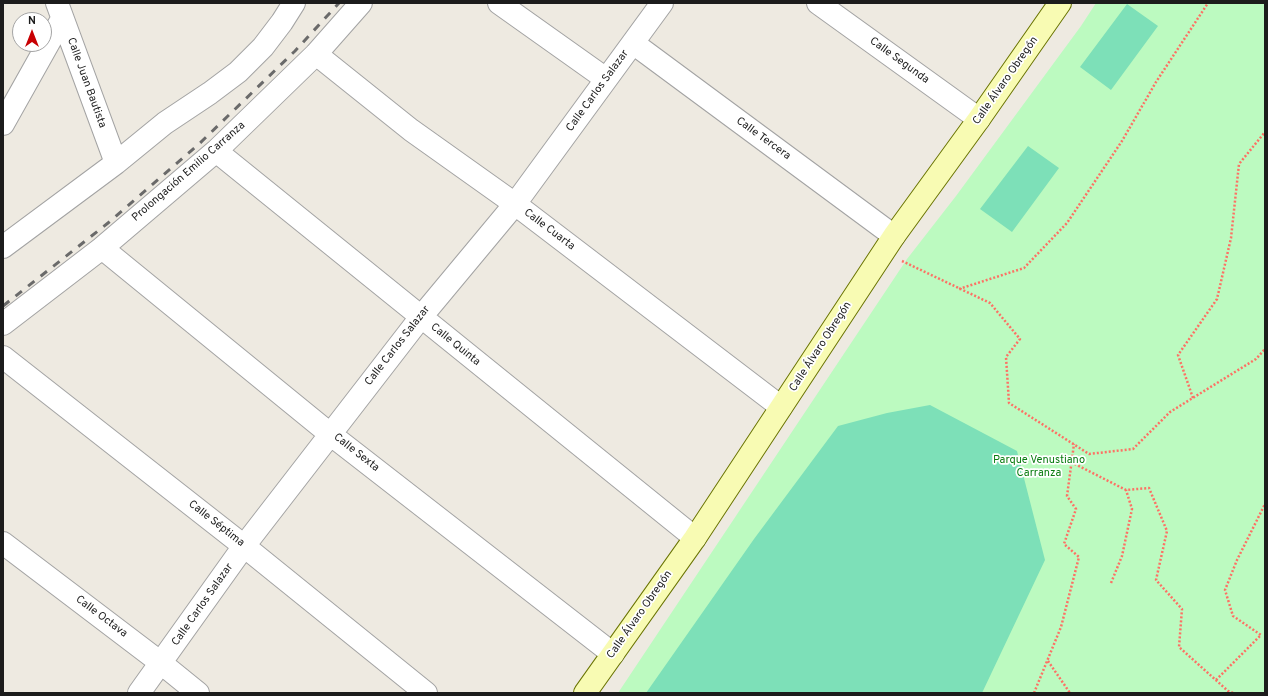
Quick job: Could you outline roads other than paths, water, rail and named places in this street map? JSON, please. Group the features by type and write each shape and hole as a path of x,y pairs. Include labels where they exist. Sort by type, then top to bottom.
{"street":[{"path":"3,247 165,123 238,72 263,47 294,3"},
{"name":"Prolongación Emilio Carranza","path":"3,324 102,248 216,151 316,54 361,3"},
{"path":"499,3 606,80"},
{"name":"Calle Carlos Salazar","path":"138,693 244,546 330,434 421,317 515,204 662,3"},
{"name":"Calle Segunda","path":"818,3 979,119"},
{"name":"Calle Álvaro Obregón","path":"585,693 695,538 888,244 979,119 1060,3"},
{"path":"3,124 60,11"},
{"name":"Calle Juan Bautista","path":"60,11 116,162"},
{"name":"Calle Tercera","path":"633,43 888,244"},
{"name":"Calle Cuarta","path":"316,54 411,130 515,204 781,407"},
{"name":"Calle Quinta","path":"216,151 695,538"},
{"name":"Calle Sexta","path":"102,248 330,434 613,654"},
{"name":"Calle Séptima","path":"3,357 244,546 426,693"},
{"name":"Calle Octava","path":"3,543 161,663 198,693"}],"railway":[{"path":"3,306 108,223 199,144 295,51 339,3"}],"park label":[{"name":"Parque Venustiano Carranza","path":"1039,467"}]}
